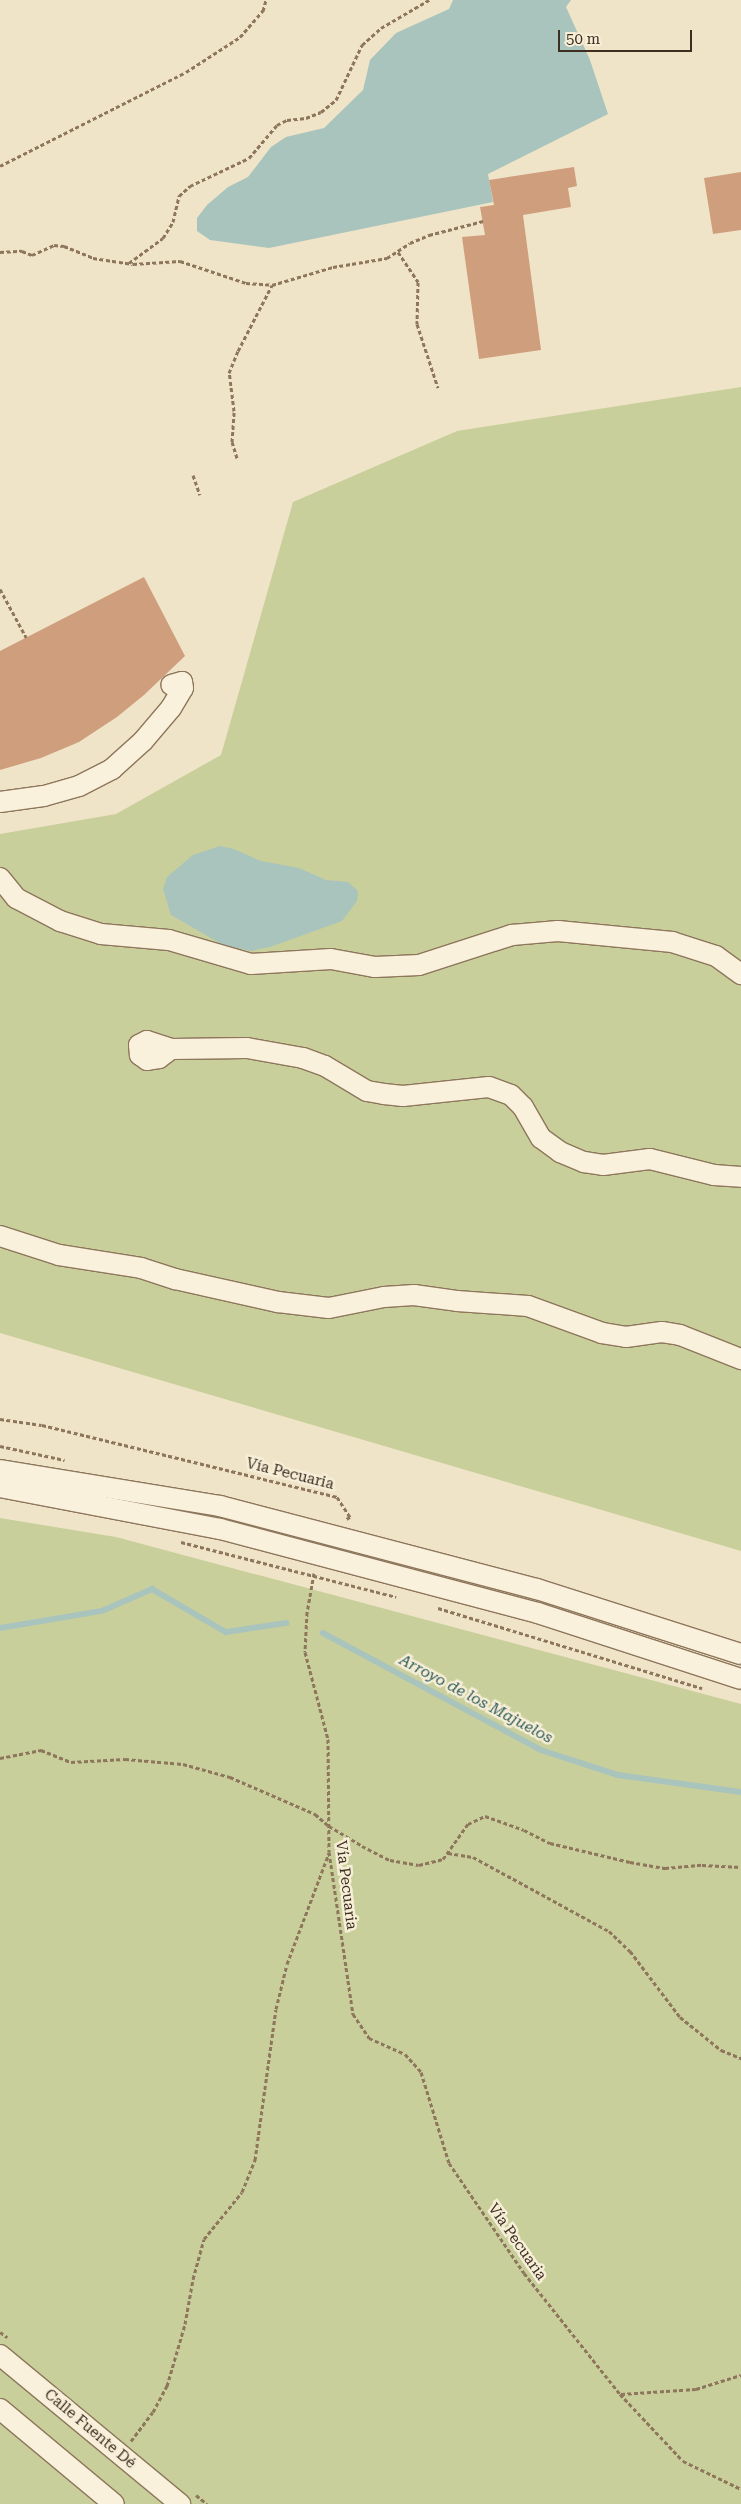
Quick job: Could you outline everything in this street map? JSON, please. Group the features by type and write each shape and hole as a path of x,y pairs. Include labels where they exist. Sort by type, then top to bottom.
{"street":[{"path":"0,802 44,796 79,786 112,769 143,741 171,708 183,688 182,682 171,685"},
{"path":"0,878 16,898 60,921 101,934 169,940 251,964 331,960 374,967 419,966 512,935 558,932 672,942 716,956 741,974"},
{"path":"171,1050 247,1048 303,1058 325,1066 367,1091 384,1094 403,1096 489,1087 511,1095 523,1107 542,1138 560,1152 584,1162 603,1165 650,1159 714,1175 741,1177"},
{"path":"0,1236 59,1255 117,1263 278,1302 329,1308 384,1297 414,1295 465,1302 528,1306 602,1333 626,1337 662,1332 680,1335 741,1359"},
{"path":"0,1470 220,1506 537,1589 741,1654"},
{"path":"0,1486 220,1529 538,1613 741,1679"},
{"name":"Calle Fuente Dé","path":"0,2354 180,2504"},
{"path":"0,2409 114,2504"}],"path":[{"path":"0,166 186,72 240,37 263,10 266,0"},
{"path":"128,264 163,238 173,222 179,196 184,191 249,158 278,125 287,120 306,118 320,112 336,100 362,45 381,28 429,0"},
{"path":"0,252 22,251 32,255 54,245 64,246 93,258 128,264 180,261 246,283 272,285 333,267 387,258 410,243 429,235 482,221"},
{"path":"398,252 418,282 417,324 438,388"},
{"path":"237,458 232,442 234,411 229,373 238,351 272,285"},
{"path":"193,475 200,495"},
{"path":"0,589 26,637"},
{"name":"Vía Pecuaria","path":"0,1419 42,1425 337,1497 350,1517 322,1533"},
{"path":"173,1540 404,1599"},
{"name":"Vía Pecuaria","path":"318,1555 307,1612 305,1652 328,1740 329,1852 354,2014 369,2038 405,2054 421,2072 449,2163 524,2273 620,2394 683,2461 741,2489"},
{"path":"432,1606 706,1689"},
{"path":"0,1758 41,1750 71,1762 125,1759 183,1764 230,1777 315,1814 329,1826 390,1860 420,1865 443,1860 468,1824 485,1816 524,1830 550,1843 630,1862 665,1868 702,1865 741,1867"},
{"path":"132,2441 153,2412 167,2386 185,2324 193,2279 204,2239 242,2192 255,2160 276,2009 287,1964 329,1852"},
{"path":"447,1853 473,1857 609,1931 630,1951 680,2017 721,2050 741,2058"},
{"path":"620,2394 696,2389 741,2375"}],"green space":[{"path":"741,387 741,1551 0,1333 0,834 116,814 221,755 293,502 457,431"},
{"path":"0,1518 116,1537 741,1704 741,2504 0,2504"}],"water":[{"path":"453,0 571,0 566,7 590,60 608,114 488,174 493,202 269,248 210,240 197,231 197,218 207,205 228,187 248,177 271,147 286,137 324,128 363,90 370,60 396,33 449,9"},
{"path":"220,846 234,849 261,861 299,868 326,880 348,882 358,891 357,901 342,921 270,947 251,951 223,945 171,915 163,889 167,877 193,855"}],"building":[{"path":"574,167 577,186 568,188 571,207 523,215 541,350 479,359 462,237 485,235 480,207 494,205 489,180"},
{"path":"741,172 741,230 713,234 704,178"},
{"path":"144,577 185,656 144,695 117,717 79,742 41,758 0,770 0,651"}],"waterway":[{"name":"Arroyo de los Majuelos","path":"0,1628 102,1611 152,1589 226,1632 286,1623"},
{"name":"Arroyo de los Majuelos","path":"323,1633 541,1750 618,1775 741,1792"}]}
